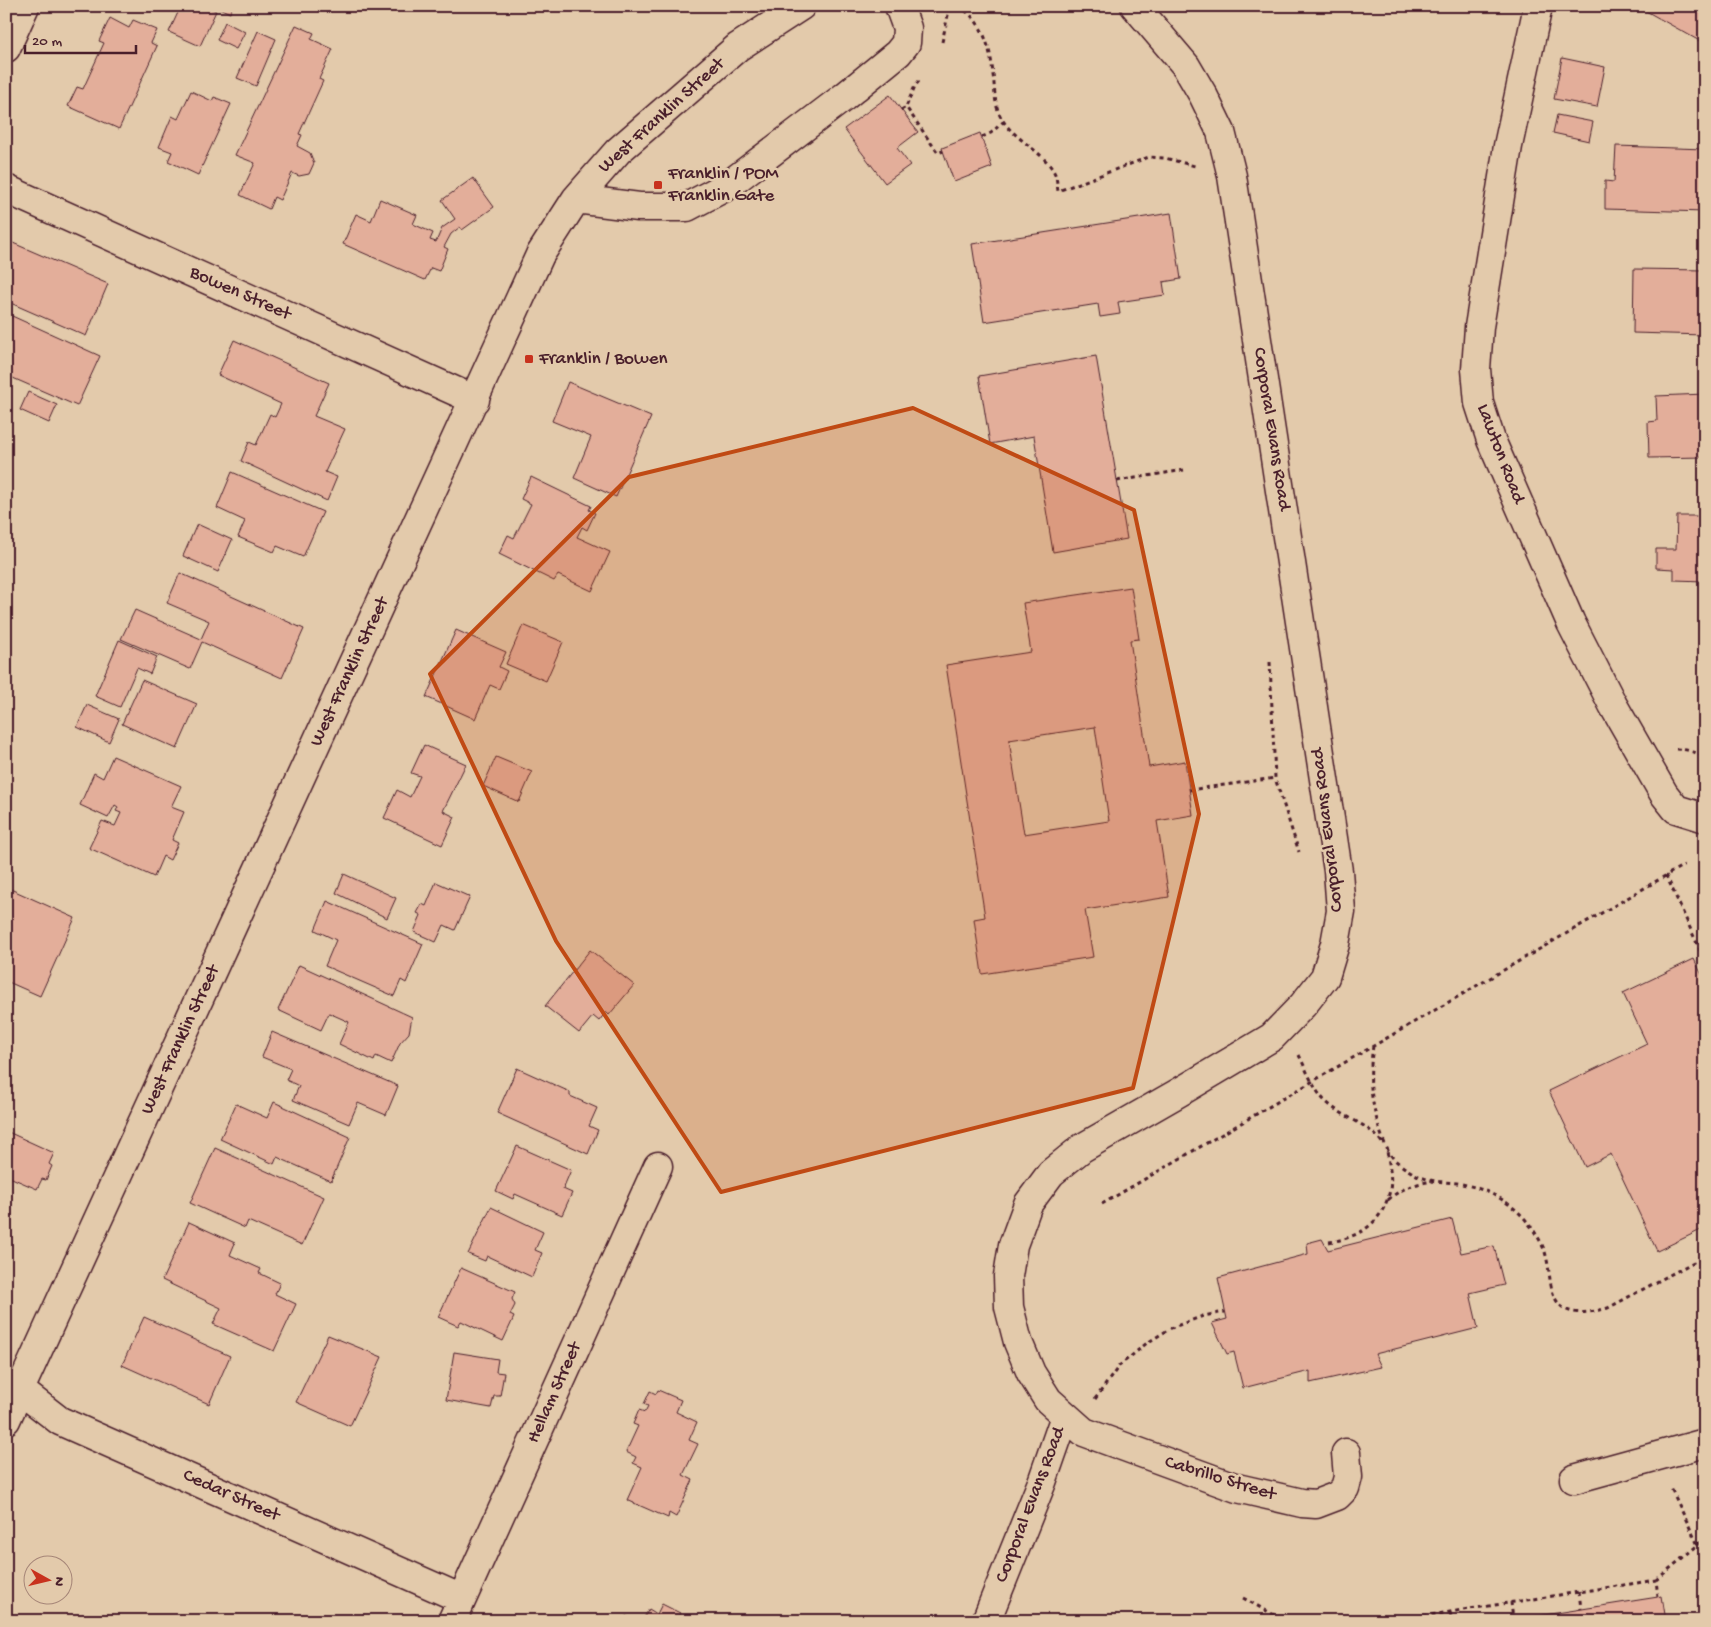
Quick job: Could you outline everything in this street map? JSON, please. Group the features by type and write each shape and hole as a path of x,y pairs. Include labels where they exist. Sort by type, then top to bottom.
{"street":[{"path":"6,48 25,6"},
{"name":"West Franklin Street","path":"6,1420 13,1387 540,255 576,199 618,151 738,47 801,6"},
{"path":"576,199 646,208 687,207 727,186 844,97 898,53 906,43 907,28 899,6"},
{"name":"Corporal Evans Road","path":"986,1621 1042,1482 1073,1423 1048,1400 1031,1373 1018,1342 1009,1307 1008,1276 1012,1245 1028,1204 1051,1173 1082,1148 1272,1037 1303,1005 1324,977 1335,944 1341,911 1338,871 1232,176 1220,132 1203,95 1186,66 1135,6"},
{"name":"Lawton Road","path":"1538,6 1508,146 1480,319 1476,369 1479,403 1491,440 1571,623 1613,706 1664,794 1676,809 1705,818"},
{"name":"Bowen Street","path":"6,189 474,400"},
{"name":"Hellam Street","path":"457,1610 658,1166"},
{"name":"Cedar Street","path":"13,1387 60,1421 457,1610"},
{"name":"Cabrillo Street","path":"1073,1423 1237,1488 1302,1503 1316,1504 1337,1496 1345,1488 1348,1477 1346,1453"},
{"path":"1574,1479 1705,1443"}],"path":[{"path":"941,45 950,6"},
{"path":"958,6 975,19 982,32 990,53 995,97 998,112 1003,122 1049,164 1055,174 1058,191 1149,157 1165,158 1232,176"},
{"path":"901,110 906,107 915,86 923,76"},
{"path":"906,107 938,153 943,151"},
{"path":"982,137 991,133 1003,122"},
{"path":"1117,481 1184,470"},
{"path":"1189,790 1275,778"},
{"path":"1102,1204 1684,865"},
{"path":"1666,875 1705,961"},
{"path":"1329,1242 1346,1240 1366,1230 1381,1214 1390,1193 1390,1166 1371,1089 1370,1066 1373,1045"},
{"path":"1297,1050 1322,1098 1334,1108 1371,1130 1377,1135 1394,1159 1409,1170 1425,1178 1473,1186 1496,1196 1517,1211 1536,1235 1545,1252 1552,1290 1558,1303 1566,1310 1578,1313 1591,1313 1608,1308 1705,1256"},
{"path":"1386,1203 1396,1192 1424,1182 1438,1181"},
{"path":"1073,1423 1095,1400 1119,1366 1147,1343 1171,1328 1203,1316 1225,1312"},
{"path":"1655,1456 1698,1545"},
{"path":"1392,1621 1656,1580 1705,1537"},
{"path":"1656,1580 1658,1597"},
{"path":"1702,1621 1705,1581"},
{"path":"1579,1592 1581,1609"},
{"path":"1243,1598 1288,1621"},
{"path":"1511,1602 1513,1620"},
{"path":"1450,1612 1452,1621"}],"highlighted area":[{"path":"913,408 1134,510 1199,814 1133,1088 721,1192 556,941 430,674 629,477"}],"building":[{"path":"181,6 205,6 216,11 200,46 169,32"},
{"path":"215,6 233,6 230,13"},
{"path":"1637,6 1705,6 1705,44"},
{"path":"110,18 129,28 133,20 157,30 151,43 157,46 119,129 68,106 77,87 83,89 104,43 99,41"},
{"path":"225,22 245,32 236,49 217,40"},
{"path":"296,25 314,33 311,39 333,49 319,79 323,81 299,134 302,135 297,146 310,153 314,163 309,174 299,176 292,173 280,200 274,197 269,209 240,195 255,163 235,155"},
{"path":"258,31 276,39 256,86 237,78"},
{"path":"1562,58 1605,67 1597,107 1554,99"},
{"path":"191,91 212,101 214,97 231,104 198,175 168,161 172,152 159,147 172,116 178,119"},
{"path":"890,95 918,132 897,148 910,165 885,183 844,129"},
{"path":"1557,115 1593,122 1589,141 1553,133"},
{"path":"980,133 992,167 954,182 942,148"},
{"path":"1616,146 1705,149 1705,212 1605,209 1605,181 1614,182"},
{"path":"473,178 494,207 462,230 460,227 451,234 444,247 448,249 439,271 431,268 425,280 343,244 356,214 371,221 380,199 417,215 413,224 433,233 430,240 436,242 442,228 455,219 442,200"},
{"path":"1171,213 1181,279 1163,282 1165,295 1118,302 1120,314 1100,317 1098,304 984,322 972,244"},
{"path":"6,240 108,284 86,336 6,301"},
{"path":"1634,269 1705,270 1705,335 1633,333"},
{"path":"12,316 100,356 77,406 6,375 6,322 9,323"},
{"path":"234,340 329,383 314,416 345,429 325,472 337,477 327,501 241,461 249,442 256,445 270,414 275,417 281,404 218,375"},
{"path":"1096,356 1127,539 1053,552 1034,436 990,444 979,376"},
{"path":"568,382 651,417 616,497 574,478 591,437 552,421"},
{"path":"28,392 57,405 49,423 20,410"},
{"path":"1705,394 1705,457 1649,458 1648,422 1657,421 1656,396"},
{"path":"232,472 323,512 303,557 277,546 274,552 238,537 245,521 217,508"},
{"path":"531,477 591,506 589,510 595,513 587,530 582,527 577,537 610,552 592,591 558,575 554,581 499,554 508,535 514,538 531,504 521,499"},
{"path":"1677,516 1705,516 1705,581 1674,580 1674,569 1656,568 1656,549 1676,549"},
{"path":"197,524 232,540 218,572 183,556"},
{"path":"180,573 304,629 282,678 202,642 190,669 121,639 135,610 201,639 209,621 167,603"},
{"path":"1131,587 1139,639 1130,640 1149,767 1185,761 1193,815 1157,821 1169,897 1085,910 1093,957 982,974 974,919 985,917 946,665 1031,652 1023,603","holes":["1095,727 1109,821 1024,834 1009,740"]},
{"path":"523,625 563,642 546,681 506,664"},
{"path":"456,630 506,652 499,667 507,671 499,689 490,685 475,719 426,697"},
{"path":"119,640 157,657 150,674 137,668 120,707 95,696"},
{"path":"142,680 197,704 177,749 122,724"},
{"path":"87,705 119,719 109,742 77,727"},
{"path":"424,745 466,764 443,811 455,817 442,845 384,818 397,790 410,797 420,776 411,773"},
{"path":"113,756 181,786 171,807 184,812 172,840 178,843 170,860 163,856 154,877 89,848 102,821 115,826 121,813 116,811 118,807 115,805 108,818 80,805 94,773 103,778"},
{"path":"496,757 532,772 519,802 483,786"},
{"path":"344,874 396,898 387,918 336,893"},
{"path":"436,882 470,897 455,930 444,925 436,942 414,932 421,915 417,913 422,904 426,906"},
{"path":"6,887 75,918 40,996 6,981"},
{"path":"327,901 423,944 406,983 401,980 394,996 325,966 336,940 315,930"},
{"path":"590,950 634,985 609,1015 606,1012 599,1021 593,1016 579,1033 545,1006"},
{"path":"1694,959 1705,981 1705,1228 1657,1251 1611,1154 1585,1167 1549,1091 1647,1044 1623,993"},
{"path":"299,965 412,1017 409,1033 400,1043 391,1063 376,1056 374,1061 339,1044 349,1022 329,1013 321,1030 278,1010"},
{"path":"272,1032 398,1086 386,1115 358,1103 349,1124 293,1100 299,1086 286,1080 291,1069 262,1057"},
{"path":"517,1068 570,1092 570,1096 597,1108 589,1126 598,1130 588,1154 497,1113"},
{"path":"274,1102 350,1137 331,1181 277,1157 274,1164 220,1139 236,1104 267,1118"},
{"path":"6,1131 54,1153 49,1164 52,1166 46,1180 42,1179 37,1189 7,1176 6,1178"},
{"path":"517,1146 571,1170 563,1189 572,1193 562,1215 515,1194 513,1199 496,1191"},
{"path":"215,1148 324,1197 302,1245 248,1221 245,1228 190,1203"},
{"path":"491,1207 543,1232 535,1250 542,1253 532,1277 487,1256 485,1261 468,1254"},
{"path":"1452,1219 1461,1253 1494,1246 1504,1285 1470,1293 1478,1328 1375,1354 1381,1367 1310,1383 1310,1371 1243,1388 1234,1352 1227,1354 1212,1323 1227,1319 1218,1278 1308,1254 1307,1243 1322,1239 1328,1250"},
{"path":"189,1222 235,1243 230,1255 261,1269 259,1273 280,1283 275,1294 296,1304 274,1351 213,1324 221,1308 162,1280"},
{"path":"461,1268 515,1292 512,1299 515,1305 510,1315 514,1317 503,1341 461,1321 458,1326 438,1317"},
{"path":"144,1317 230,1356 209,1404 122,1365"},
{"path":"328,1335 382,1357 350,1426 296,1402"},
{"path":"454,1352 498,1359 496,1372 504,1373 500,1396 494,1396 491,1408 446,1400"},
{"path":"658,1390 681,1400 676,1412 697,1422 689,1440 698,1444 683,1475 693,1480 676,1517 669,1513 668,1518 627,1500 642,1467 633,1463 636,1457 626,1452 638,1426 633,1424 639,1410 645,1412 648,1406 644,1404 650,1391 656,1394"},
{"path":"1662,1596 1666,1621 1506,1621 1658,1597"},
{"path":"662,1604 680,1613 676,1621 642,1621 649,1609 657,1614"},
{"path":"626,1616 635,1621 623,1621"}],"place":[{"name":"Franklin / POM Franklin Gate","path":"658,185"},
{"name":"Franklin / Bowen","path":"529,359"}]}
